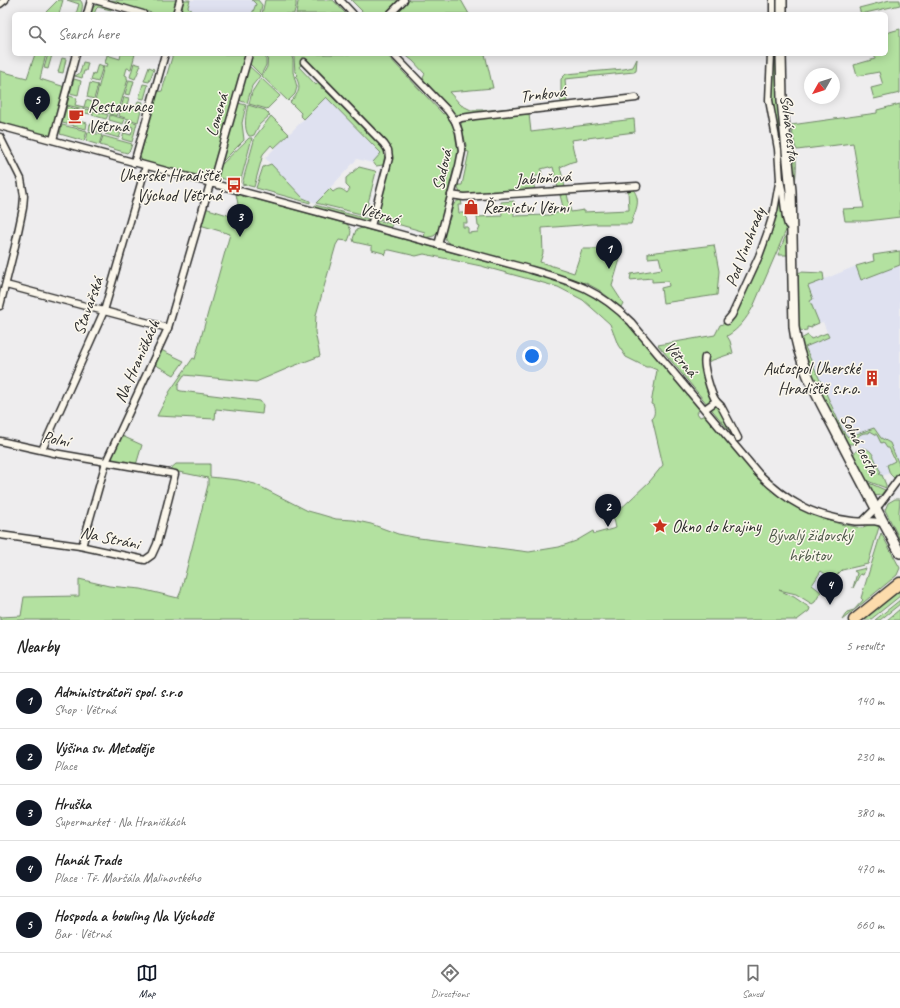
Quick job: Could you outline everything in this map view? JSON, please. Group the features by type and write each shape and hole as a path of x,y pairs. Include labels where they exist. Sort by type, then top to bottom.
{"main road":[{"path":"854,620 900,583"}],"street":[{"path":"0,4 5,0"},
{"path":"88,12 91,0"},
{"path":"96,0 136,12"},
{"path":"177,12 180,0"},
{"path":"340,0 351,12"},
{"path":"392,12 404,0"},
{"path":"773,0 773,12"},
{"path":"782,0 782,12"},
{"path":"53,140 75,56"},
{"path":"134,163 164,56"},
{"name":"Lomená","path":"211,184 248,56"},
{"name":"Sadová","path":"395,56 448,111 461,138 462,151 452,196 438,245"},
{"name":"Solná cesta","path":"771,56 769,95 778,149 780,180 787,222 788,225 792,227"},
{"name":"Solná cesta","path":"781,56 782,100 789,165 794,320 797,346 806,371 825,411 900,553"},
{"path":"304,62 384,144 388,150 388,158 371,226"},
{"name":"Trnková","path":"454,121 461,118 475,116 636,98"},
{"name":"Větrná","path":"0,126 371,226 570,281 584,287 600,296 620,311 706,409 758,473 782,495 794,503 816,513 852,521 876,522 885,525"},
{"path":"0,306 23,208 24,196 21,179 2,139 7,132 12,130"},
{"name":"Stavařská","path":"42,450 104,311 146,166"},
{"name":"Pod Vinohrady","path":"727,321 732,315 759,256 774,211 780,180"},
{"name":"Na Hraničkách","path":"80,546 84,543 106,462 168,328 211,184"},
{"name":"Jabloňová","path":"452,196 464,197 637,186"},
{"path":"6,285 168,328"},
{"name":"Větrná","path":"705,357 705,365 713,395 721,406 738,438"},
{"path":"706,409 716,401"},
{"name":"Polní","path":"0,441 175,474"},
{"name":"Na Stráni","path":"0,535 80,546 144,560 153,553 157,544 175,474"},
{"path":"863,521 876,509 900,477"},
{"path":"868,494 877,498 888,493"}],"shaded area":[{"path":"190,0 252,0 256,4 253,12 192,12 188,7"},
{"path":"326,97 381,154 372,163 357,159 316,203 303,198 265,158"},
{"path":"900,265 900,468 890,443 882,439 897,470 878,478 860,451 857,437 869,430 848,437 843,431 805,347 829,337 823,322 819,323 810,301 813,299 808,286 856,266 862,280"},
{"path":"822,571 831,578 821,592 812,585"}],"green space":[{"path":"58,0 63,0 60,12 46,12"},
{"path":"67,0 80,0 82,5 81,12 77,12 79,4"},
{"path":"108,0 180,0 177,12 148,12"},
{"path":"182,0 190,0 188,7 192,12 179,12"},
{"path":"252,0 258,0 262,5 260,12 253,12 256,4"},
{"path":"265,0 296,0 294,12 262,12"},
{"path":"300,0 333,0 344,12 296,12 298,2"},
{"path":"351,0 461,0 468,12 363,12"},
{"path":"890,0 900,0 900,5 870,12 860,12 859,8"},
{"path":"96,5 101,5 112,8 111,10 98,7 95,12 91,12 92,8"},
{"path":"900,29 900,93 874,99 871,88 883,85 879,72 857,76 854,65 875,59 875,56 888,56 888,32"},
{"path":"34,56 46,56 40,79 65,87 52,134 48,137 0,127 0,71 27,78"},
{"path":"47,56 52,56 48,69 44,68"},
{"path":"107,56 120,59 121,56 134,56 131,69 127,68 125,75 128,79 117,116 93,109 104,66 107,66 108,64 105,63"},
{"path":"172,56 247,56 210,181 143,162 140,157 157,92 162,91"},
{"path":"251,56 266,56 266,65 261,75 250,64"},
{"path":"268,56 292,56 293,72 297,87 295,94 288,101 262,76 267,67"},
{"path":"294,56 388,56 443,114 445,113 456,133 458,152 456,167 454,167 444,212 438,231 434,236 424,238 425,232 376,218 389,173 391,148 305,60 299,67 316,85 320,81 323,84 321,88 324,89 382,146 385,155 383,165 376,166 373,162 381,153 326,97 304,119 300,115 301,113 290,102 297,94 299,88 296,77 298,75 295,72"},
{"path":"407,56 485,56 493,88 449,92 461,105 471,110 490,110 561,103 561,79 566,74 624,69 633,67 637,59 636,71 634,72 565,79 567,104 460,115 455,114 424,80 423,78 425,74"},
{"path":"772,56 778,56 788,219 770,99"},
{"path":"62,58 66,59 63,73 58,72"},
{"path":"83,62 88,63 82,78 75,76 80,73"},
{"path":"134,63 141,65 135,79 130,77"},
{"path":"98,64 103,66 98,82 91,80 93,73 95,74"},
{"path":"249,66 260,76 252,86 247,103 239,99"},
{"path":"149,67 154,69 149,82 144,81"},
{"path":"261,78 280,96 267,109 249,104 252,92"},
{"path":"74,79 81,81 78,95 70,93"},
{"path":"129,80 134,81 130,95 125,94"},
{"path":"90,83 98,85 94,99 87,97"},
{"path":"143,84 148,85 144,99 139,98"},
{"path":"69,96 77,98 75,105 84,107 86,100 93,102 91,109 86,107 83,109 67,105"},
{"path":"124,97 129,98 127,105 136,108 138,101 143,102 138,122 119,116"},
{"path":"238,103 246,105 242,123 244,140 221,163"},
{"path":"900,104 900,217 867,221 845,221 843,209 864,208 853,143 797,150 791,125 877,113 877,110"},
{"path":"248,105 265,110 270,115 259,125 254,135 251,136 249,136 246,129"},
{"path":"67,106 82,111 86,109 91,110 90,114 72,110 69,120 72,125 62,123"},
{"path":"94,111 108,115 106,119 92,115"},
{"path":"529,114 531,132 634,119 635,132 571,140 576,161 560,167 565,187 558,188 553,167 549,167 541,169 542,175 532,177 535,190 462,195 458,185 462,185 469,152 465,151 466,145 461,124 462,122 483,118"},
{"path":"110,115 125,119 123,124 109,120"},
{"path":"271,116 289,134 274,148 271,145 263,154 254,187 242,184 255,137"},
{"path":"127,120 137,123 132,142 122,139 124,133 131,135 133,127 126,124"},
{"path":"72,121 87,123 86,129 73,126"},
{"path":"90,124 104,128 102,133 89,130"},
{"path":"62,125 87,131 84,141 60,134"},
{"path":"107,129 121,133 119,138 105,134"},
{"path":"88,132 102,135 99,145 86,141"},
{"path":"103,136 132,144 130,150 127,153 100,145"},
{"path":"249,138 252,138 240,183 216,177 218,168"},
{"path":"790,144 796,157 795,184 793,185"},
{"path":"271,164 303,198 310,201 310,203 256,188 263,167"},
{"path":"359,167 376,172 365,215 316,203 330,189 333,192 340,189 347,193 350,189 346,185 346,178"},
{"path":"780,187 787,228 748,316 727,336 733,353 707,362 705,356 701,360 712,398 720,407 737,440 658,345 715,335 720,325 730,321 758,259"},
{"path":"630,189 633,189 637,198 636,210 631,224 593,224 542,228 543,253 540,262 574,273 582,249 623,249 612,286 623,303 621,307 599,290 584,282 583,283 454,246 445,238 444,234 452,208 457,201 461,200 462,205 458,205 459,213 466,213 467,223 463,223 463,227 468,227 468,233 478,232 480,227 478,226 477,217 502,216 501,202 514,201 514,216 549,215 564,211 560,195 567,194 571,212 584,210 584,212 629,210 628,191 630,191"},
{"path":"236,194 347,224 350,228 351,234 348,241 339,240 336,245 316,315 315,332 320,356 256,382 184,375 178,384 178,390 181,391 260,401 263,405 262,414 216,409 215,419 157,416 170,391 193,358 195,359 230,234 200,225 205,208 234,217 238,204"},
{"path":"315,205 364,218 370,218 363,222 314,208"},
{"path":"376,220 392,224 390,229 379,225"},
{"name":"Bývalý židovský hřbitov","path":"362,228 566,283 598,300 628,323 700,408 697,413 700,417 705,415 760,479 774,493 787,502 816,516 840,524 862,528 870,525 879,527 868,564 842,570 829,583 831,578 821,571 812,585 821,592 812,604 796,594 779,590 794,597 810,608 809,611 797,620 0,620 0,617 21,616 24,597 79,596 79,579 109,586 141,589 178,598 208,485 208,478 169,470 176,464 210,464 210,477 238,480 255,484 308,511 336,519 353,520 371,524 398,534 419,538 529,552 559,547 576,541 593,531 594,534 616,528 612,517 650,481 663,465 652,418 654,409 653,405 651,404 657,370 646,367 626,357 618,345 610,324 583,300 558,287 481,266 424,254 416,256 387,250 385,255 372,250 372,246 354,242 353,239 356,230"},
{"path":"788,230 788,255 778,255"},
{"path":"714,245 719,271 717,295 663,303 661,288 669,286 668,281 652,282 652,278 630,280 631,274 662,269 659,257 648,258 648,253"},
{"path":"900,251 900,265 861,280 856,266 874,261 873,255"},
{"path":"800,272 823,273 824,280 808,286 813,299 810,301 819,323 812,326 812,328 807,327 807,330 804,331 797,327 797,274"},
{"path":"827,333 829,337 805,347 843,431 848,437 874,428 881,438 890,443 900,467 900,472 894,478 890,474 887,465 895,461 889,448 887,448 883,442 881,443 877,435 870,431 869,433 863,433 859,436 853,444 846,444 822,398 800,344 801,339 808,335 811,339"},
{"path":"161,350 184,361 174,375 154,364"},
{"path":"120,435 142,445 136,465 113,460 111,455"},
{"path":"863,448 867,449 873,454 886,488 865,480 852,456 857,450"},
{"path":"869,483 885,490 881,495 874,496 866,485"},
{"path":"895,499 900,499 900,540 885,510 888,503"},
{"path":"881,533 900,568 897,575 842,620 847,612 854,610 863,600 861,598"},
{"path":"866,568 863,575 860,574 853,588 857,573 854,571"},
{"path":"900,590 900,596 870,620 863,620"},
{"path":"900,600 900,604 880,620 875,620"},
{"path":"900,609 900,620 887,620"}],"place":[{"name":"Restaurace Větrná","path":"76,116"},
{"name":"Hospoda a bowling Na Východě","path":"37,120"},
{"name":"Uherské Hradiště, Východ Větrná","path":"234,185"},
{"name":"Řeznictví Věrní","path":"471,207"},
{"name":"Hruška","path":"240,237"},
{"name":"Administrátoři spol. s.r.o","path":"609,269"},
{"name":"Autospol Uherské Hradiště s.r.o.","path":"872,378"},
{"name":"Okno do krajiny","path":"660,526"},
{"name":"Výšina sv. Metoděje","path":"608,527"},
{"name":"Hanák Trade","path":"830,605"}]}
